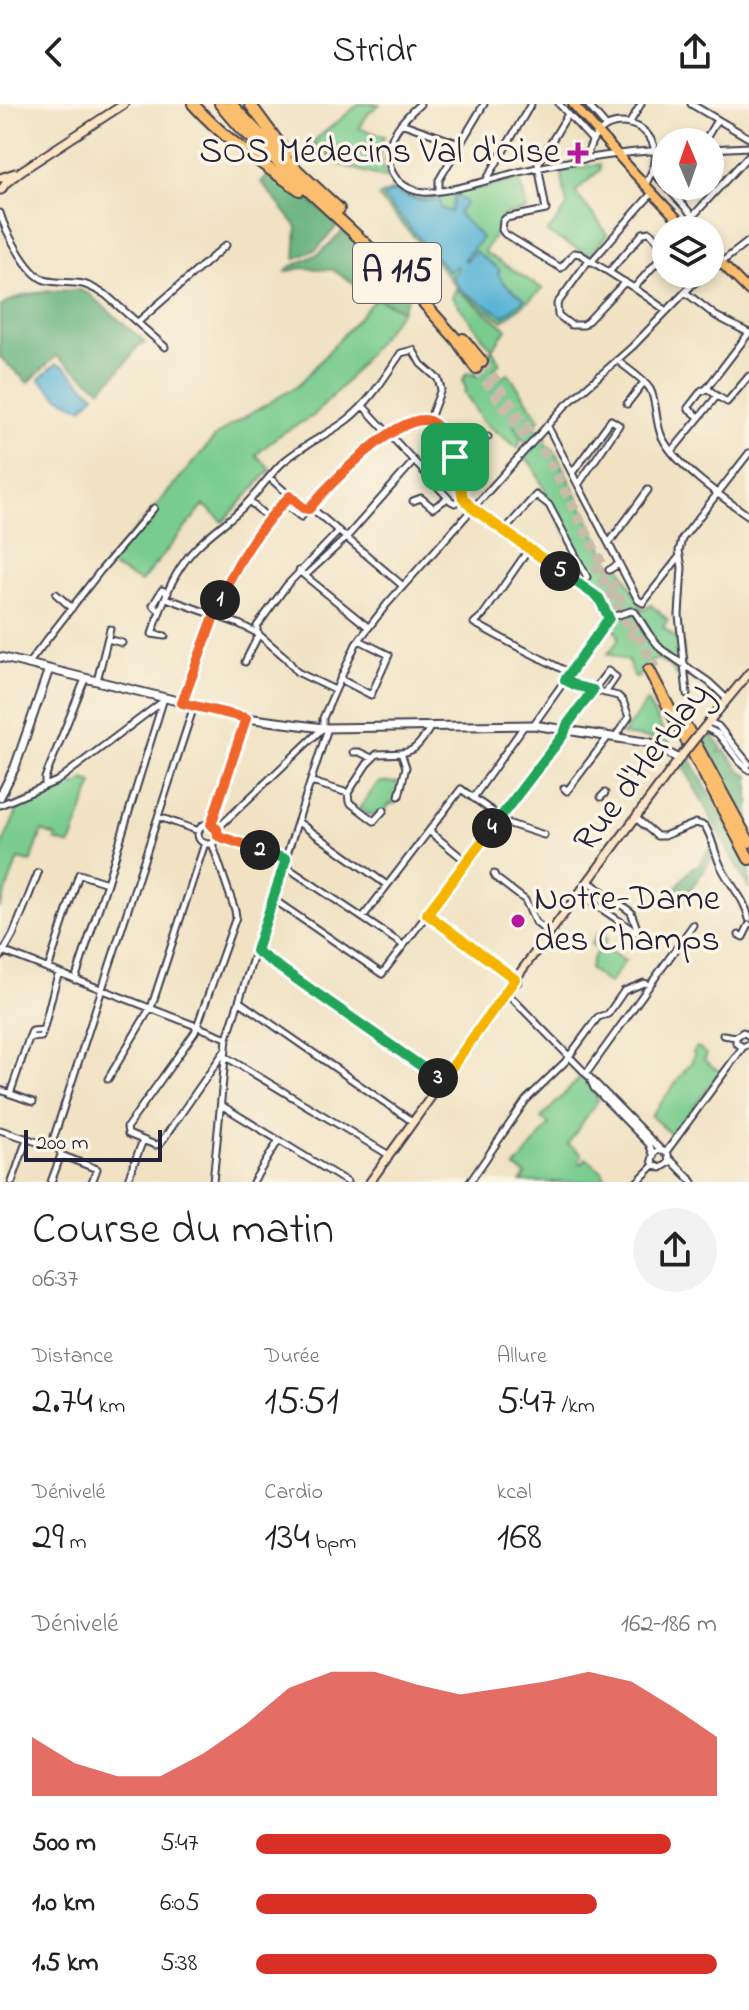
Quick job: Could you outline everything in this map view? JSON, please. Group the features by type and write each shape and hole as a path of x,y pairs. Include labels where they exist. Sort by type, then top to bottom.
{"highway":[{"path":"193,104 211,125 236,146 332,212"},
{"name":"A 115","path":"220,104 241,128 396,272 479,365 433,302 231,104"},
{"path":"250,104 284,152 318,189"},
{"path":"749,842 652,669 749,859"}],"main road":[{"path":"0,191 21,171 124,104"},
{"path":"575,106 652,191"},
{"path":"0,178 21,171"},
{"path":"660,200 675,216"},
{"path":"724,260 749,291"},
{"name":"Rue d'Herblay","path":"370,1182 588,881 679,759 749,673"}],"street":[{"path":"420,104 401,123 388,151 389,163 398,182 425,192 587,159 652,151"},
{"path":"439,191 439,180 484,104"},
{"path":"487,180 531,104"},
{"path":"559,104 568,114 599,132"},
{"path":"587,104 599,132"},
{"path":"629,124 641,104"},
{"path":"691,104 749,138"},
{"path":"568,114 538,164 546,210 506,218 502,230 561,268 574,253 580,254 667,311"},
{"path":"712,128 717,120"},
{"path":"401,123 460,144"},
{"path":"587,159 599,132 617,123 639,128 650,137 652,144"},
{"path":"724,148 749,147"},
{"path":"724,182 749,155"},
{"path":"646,184 652,171"},
{"path":"625,282 584,325 571,325 558,315 557,304 590,261 652,193"},
{"path":"681,200 693,216 708,200"},
{"path":"1,216 22,257 40,278 52,282 82,283 95,288 165,347"},
{"path":"609,272 643,233 650,232 665,253 634,288"},
{"path":"724,260 749,241"},
{"path":"138,322 226,245"},
{"path":"213,1182 227,1038 312,782 326,728 323,718 359,640 403,586 547,425 690,288"},
{"path":"685,292 716,316 749,333 688,408 699,417"},
{"path":"165,636 152,634 167,595 193,550 249,501 281,464 346,421 363,406 401,353 413,350 421,364 438,379 441,389 429,421"},
{"path":"617,360 644,382 652,394 662,437 672,451 717,494 749,516"},
{"path":"707,388 727,402 749,376"},
{"path":"627,404 644,382"},
{"path":"672,451 717,396"},
{"path":"363,406 448,498 455,503 463,498"},
{"path":"572,473 611,420 619,425 578,485"},
{"path":"283,503 301,517 358,458 411,423 429,421 441,430 455,457 463,498 472,508 599,598 609,618"},
{"path":"547,425 638,600 643,603 679,557"},
{"path":"455,457 488,437"},
{"path":"687,694 679,615 682,567 679,551 682,539 749,453"},
{"path":"306,575 346,538 414,461"},
{"path":"270,478 303,508 315,511 403,586"},
{"path":"609,543 648,490"},
{"path":"504,531 536,495 549,505 587,577 580,585"},
{"path":"182,703 232,573 247,548 290,496"},
{"path":"413,501 421,498 433,508 448,498"},
{"path":"249,501 269,519"},
{"path":"28,664 154,508"},
{"path":"245,662 258,634 257,626 272,604 299,571 339,531"},
{"path":"529,549 481,618 474,623 570,673"},
{"path":"609,570 619,564"},
{"path":"299,571 368,627"},
{"path":"56,594 72,608"},
{"path":"167,595 258,634 297,672 335,690"},
{"path":"473,798 609,618 635,612 661,649 709,682 727,699"},
{"path":"97,681 110,629"},
{"path":"108,639 122,643"},
{"path":"340,679 371,695 389,655 359,640"},
{"path":"0,657 163,700 246,718 326,728 529,725 649,743 679,759"},
{"path":"0,797 15,767 49,669"},
{"path":"273,899 382,974 608,671 616,677 605,693"},
{"path":"45,786 45,778 85,679"},
{"path":"564,788 567,791 629,717 621,697 565,680"},
{"path":"0,805 57,781 163,700"},
{"path":"75,980 163,700"},
{"path":"51,1146 194,706"},
{"path":"718,710 718,726 749,767"},
{"path":"108,1079 150,1008 215,830 246,718"},
{"path":"707,724 718,726"},
{"path":"707,724 740,762 749,767"},
{"path":"384,810 374,821 349,802 348,793 372,758 377,754 414,751 431,726"},
{"path":"215,830 326,728"},
{"path":"353,752 372,758"},
{"path":"399,796 406,771 401,753"},
{"path":"312,782 348,793"},
{"path":"363,917 461,789 500,818 544,835"},
{"path":"159,817 199,831"},
{"path":"636,818 657,836 696,823 705,826 719,864 742,899 749,922 743,937 739,935"},
{"path":"298,822 387,885"},
{"path":"199,831 206,825 285,862 403,945"},
{"path":"199,831 200,839 208,843 236,914 198,1027 127,1127 128,1134 155,1145 160,1144 226,1049"},
{"path":"429,831 467,862"},
{"path":"38,873 13,935 1,953 227,1038"},
{"path":"48,969 79,874 107,883"},
{"path":"494,874 525,900 535,922 550,934"},
{"path":"579,894 639,934 631,912 588,881"},
{"path":"427,914 517,981"},
{"path":"587,1075 693,925"},
{"path":"256,951 442,1081"},
{"path":"10,1094 29,1038 41,1037 59,973"},
{"path":"470,1182 526,1100 569,1056 594,1016 608,1014 624,991 644,983 650,985"},
{"path":"507,993 663,1151 669,1162 693,1182"},
{"path":"240,1002 413,1122"},
{"path":"726,1032 736,1036"},
{"path":"736,1036 743,1032 749,1036"},
{"path":"736,1036 738,1045 746,1045"},
{"path":"653,1154 663,1151 746,1045"},
{"path":"226,1057 389,1155"},
{"path":"587,1075 594,1088 649,1144 654,1165 661,1168 669,1162"},
{"path":"0,1090 33,1102"},
{"path":"221,1105 347,1182"},
{"path":"0,1130 51,1146 61,1155 97,1169 92,1182"},
{"path":"12,1182 27,1139"},
{"path":"127,1182 143,1140"},
{"path":"253,1182 279,1140"},
{"path":"51,1182 61,1155"},
{"path":"637,1182 654,1165"}],"green space":[{"path":"359,104 380,104 359,128 385,136 380,159 391,180 338,164 313,144"},
{"path":"600,164 600,170 576,191 607,235 593,251 595,258 547,233 567,207 561,171"},
{"path":"271,173 306,197 338,225 317,249 295,259 297,227 261,182"},
{"path":"520,180 527,210 504,215 484,252 543,289 503,321 459,290 378,197 397,188 412,196 429,198"},
{"path":"343,231 409,295 402,310 376,298 333,270 301,268 286,272 288,268 320,253"},
{"path":"456,289 507,329 492,349 452,297"},
{"path":"80,290 89,294 145,344 139,345 101,389 56,356 28,383 0,357 0,307 28,294"},
{"path":"376,298 402,310 345,383 313,416 279,435 256,455 271,469 223,522 204,505 141,582 106,564 215,437 299,385"},
{"path":"492,349 500,363 495,368 502,377 508,373 540,419 534,425 556,454 612,567 619,564 643,610 651,605 668,620 663,627 683,645 685,671 676,675 671,667 657,659 645,666 635,678 628,661 608,654 619,639 610,615 533,466 522,454 528,446 513,424 521,438 518,448 483,422 464,392 466,388 462,381 467,373 477,376 473,370 485,362"},
{"path":"647,701 673,750 653,739 622,735"},
{"path":"706,734 712,735 722,747 719,753 724,750 749,776 749,826 700,740"},
{"path":"689,756 749,867 749,889 682,764"},
{"path":"84,780 93,783 70,845 42,831 31,862 18,859 0,908 0,850 21,802 70,781 75,786"},
{"path":"379,782 402,783 396,803 372,816 359,809"},
{"path":"710,848 712,858 679,907 668,900 679,883 694,866 697,867"},
{"path":"598,932 607,939 602,947 625,961 609,984 589,969 598,950 591,944"},
{"path":"697,1047 707,1054 704,1060 720,1072 673,1136 651,1116 692,1061"},
{"path":"583,1075 598,1100 568,1144 582,1154 579,1161 582,1164 586,1158 611,1182 521,1182 526,1174 515,1168 549,1125 541,1118"}],"water":[{"path":"396,191 417,200 440,200 440,208 451,212 455,193 466,203 458,213 482,238 464,259 466,261 475,251 500,270 498,274 504,283 525,299 504,316 460,289 452,276 458,268 455,266 449,272 382,196"},
{"path":"56,364 64,367 95,395 82,408 58,397 39,379"}],"tunnel":[{"path":"482,362 548,458 655,668"},
{"path":"476,368 533,448"},
{"path":"595,564 635,642"}],"place":[{"name":"SOS Médecins Val d'Oise","path":"578,153"},
{"name":"Notre-Dame des Champs","path":"518,921"}],"route":[{"path":"424,420 435,425 441,430 455,457 463,498 472,508 599,598 609,618 565,680 593,690 567,725 564,734 427,914 515,979 442,1081 256,951 286,859 219,837 217,829 211,825 246,718 182,703 232,573 247,548 290,496 303,508 309,509 335,478 358,458 411,423 424,420"}]}
